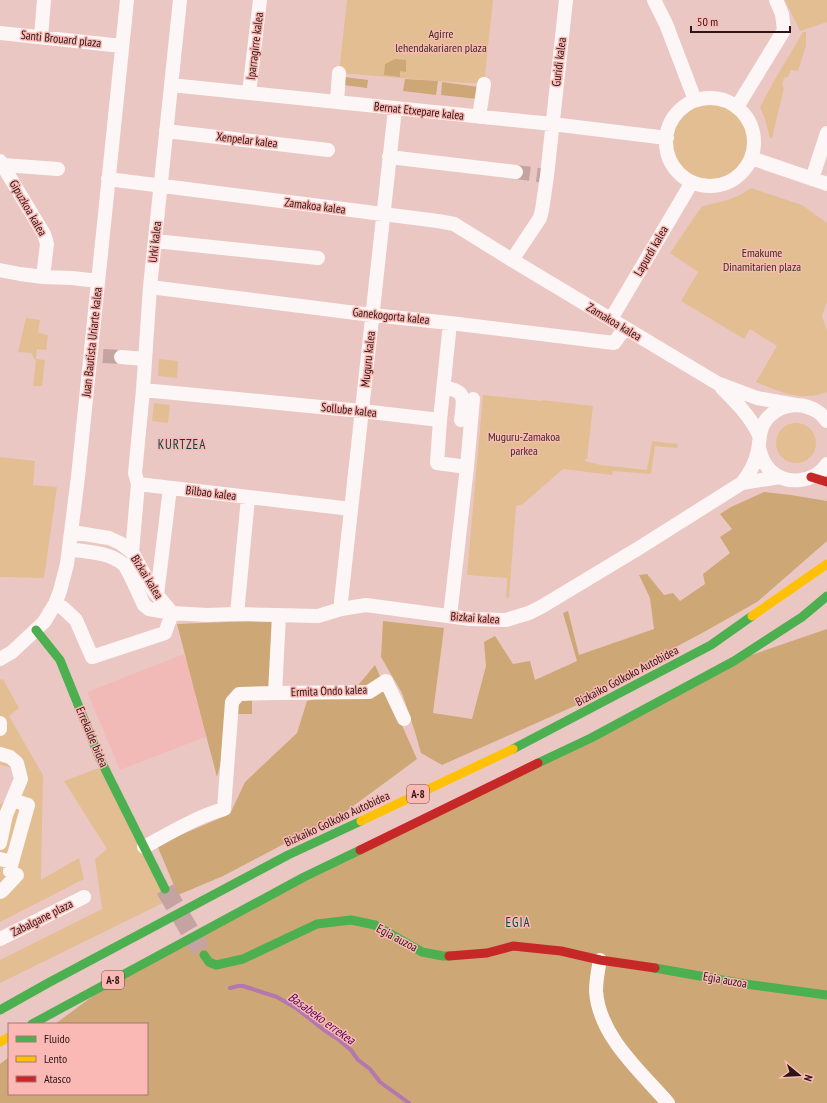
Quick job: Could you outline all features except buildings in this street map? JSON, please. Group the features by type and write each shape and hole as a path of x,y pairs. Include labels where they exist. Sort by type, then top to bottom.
{"main road":[{"path":"811,477 827,482"},
{"name":"Bizkaiko Golkoko Autobidea","path":"0,1010 288,854 525,743 711,645 827,564"},
{"name":"A-8","path":"34,1023 304,877 591,738 734,661 802,617 827,596"},
{"name":"Errekalde bidea","path":"36,630 60,660 100,759 165,889"},
{"name":"Egia auzoa","path":"204,955 209,962 216,965 236,961 317,924 350,920 375,925 422,952 443,956 487,953 513,946 561,951 600,960 745,984 827,995"}],"street":[{"path":"41,37 44,0"},
{"name":"Juan Bautista Uriarte kalea","path":"0,659 12,652 44,622 55,604 67,564 72,532 127,0"},
{"name":"Urki kalea","path":"138,484 135,474 143,390 150,286 180,0"},
{"name":"Iparragirre kalea","path":"249,93 260,0"},
{"name":"Guridi kalea","path":"512,260 540,218 542,210 566,0"},
{"path":"654,0 666,24 696,100"},
{"path":"738,107 784,30 782,14 776,0"},
{"name":"Santi Brouard plaza","path":"0,32 122,46"},
{"path":"336,102 339,73"},
{"path":"479,117 484,84"},
{"name":"Bernat Etxepare kalea","path":"170,85 552,124 667,138"},
{"path":"710,98 725,100 738,107 747,118 753,131 754,145 751,158 744,170 733,180 719,185 706,186 692,182 680,174 671,163 667,148 667,138 673,118 682,108 696,100 710,98"},
{"name":"Muguru kalea","path":"342,609 341,601 395,109"},
{"name":"Xenpelar kalea","path":"166,131 328,150"},
{"path":"812,179 827,133"},
{"path":"389,157 516,172"},
{"path":"751,158 827,184"},
{"name":"Gipuzkoa kalea","path":"1,163 58,169"},
{"name":"Gipuzkoa kalea","path":"1,163 44,234 47,244 43,277"},
{"name":"Zamakoa kalea","path":"108,179 454,224 717,383 756,398 796,405"},
{"name":"Lapurdi kalea","path":"611,319 692,182"},
{"path":"155,241 318,258"},
{"path":"0,270 43,277 98,281"},
{"name":"Ganekogorta kalea","path":"150,286 372,315 614,343 625,328"},
{"path":"450,323 437,463 467,467"},
{"path":"121,357 145,359"},
{"name":"Zamakoa kalea","path":"717,383 754,425 759,441"},
{"path":"444,388 453,389 460,393 463,399 460,420"},
{"name":"Sollube kalea","path":"143,390 440,420"},
{"path":"450,616 467,467 473,399"},
{"name":"Bizkai kalea","path":"69,550 105,555 117,559 124,564 144,605 149,609 171,616 237,614 318,616 342,609 366,605 470,619 506,620 529,613 541,607 639,548 742,483 756,459 764,423 772,413 783,407 796,405 808,406 820,412 827,421"},
{"name":"Bizkai kalea","path":"813,409 827,405"},
{"path":"759,441 762,460 770,470 780,477"},
{"name":"Bizkai kalea","path":"742,483 780,477 792,480 804,480 815,476 825,468 827,464"},
{"path":"132,552 138,484"},
{"name":"Bilbao kalea","path":"138,484 351,509"},
{"path":"157,595 170,488"},
{"path":"237,614 248,498"},
{"name":"Bizkai kalea","path":"72,532 109,538 120,543 132,552 171,616"},
{"path":"62,607 76,620 92,657 165,633 171,616"},
{"name":"Ermita Ondo kalea","path":"275,693 279,615"},
{"name":"Ermita Ondo kalea","path":"144,847 210,813 224,809 232,702 239,694 369,692 386,681 404,719"},
{"path":"0,723 0,729"},
{"path":"0,754 17,763 21,779 6,815 0,843"},
{"path":"0,892 17,875 10,871 6,860 28,805 12,800"},
{"name":"Zabalgane plaza","path":"0,939 84,897"},
{"path":"600,960 596,989 597,999 604,1021 618,1046 668,1103"}],"shaded area":[{"path":"395,59 406,60 406,72 400,71 400,77 384,75 385,64"},
{"path":"337,76 368,80 367,88 336,84"},
{"path":"405,79 438,81 436,95 403,91"},
{"path":"442,82 479,87 478,99 441,95"},
{"path":"764,492 827,501 827,541 757,602 642,665 577,705 442,765 421,753 402,693 381,657 383,621 444,628 433,713 472,719 486,666 484,642 495,636 513,664 530,661 535,680 577,661 563,613 568,611 579,655 654,629 650,598 639,575 647,574 664,595 673,593 680,601 705,584 703,574 730,553 720,537 732,529 720,514 731,507"},
{"path":"275,620 270,688 252,701 252,714 233,714 217,777 177,624"},
{"path":"827,629 827,1103 0,1103 0,1064 8,1058 8,1095 148,1095 148,1023 56,1023 123,974 734,661"},
{"path":"184,654 213,734 120,770 87,692"},
{"path":"375,665 417,759 333,821 280,846 223,876 178,895 157,845 230,814 245,782 297,733 307,701 354,690"}],"green space":[{"name":"Agirre lehendakariaren plaza","path":"347,0 493,0 484,84 339,73"},
{"path":"785,0 827,0 827,22 800,31"},
{"path":"803,32 806,32 806,46 798,71 791,70 788,77 784,78 782,85 784,88 772,138 770,138 760,107"},
{"path":"711,104 725,107 738,115 746,128 749,142 746,156 738,169 725,177 711,180 697,177 684,169 676,156 673,142 676,128 684,115 697,107"},
{"name":"Emakume Dinamitarien plaza","path":"751,188 802,205 827,223 827,301 822,316 827,331 827,392 817,395 799,396 782,392 756,382 777,346 750,329 744,339 681,301 698,272 670,253 703,206 728,200"},
{"path":"26,318 40,320 38,333 48,335 46,350 37,349 36,359 45,360 42,386 33,386 36,361 31,353 18,352"},
{"path":"159,359 178,361 177,378 158,376"},
{"name":"Muguru-Zamakoa parkea","path":"483,395 593,406 587,459 585,459 585,461 601,465 647,470 652,441 678,444 677,448 655,446 651,474 613,471 612,475 563,469 523,504 516,506 509,598 506,597 507,578 467,575"},
{"path":"154,403 170,405 168,423 152,421"},
{"path":"800,423 807,426 813,432 816,443 815,451 807,460 800,463 792,463 785,460 777,451 776,439 779,432 788,424"},
{"path":"0,457 35,461 33,485 57,487 44,578 0,577"},
{"path":"3,679 19,708 9,716 43,775 41,880 79,858 84,879 0,922 0,804 9,799 17,777 10,767 0,765 0,680"},
{"path":"99,768 169,900 0,983 0,960 102,909 95,859 107,849 64,781"}],"waterway":[{"name":"Basabeko errekea","path":"230,988 243,986 277,997 296,1008 338,1039 351,1050 358,1060 370,1069 380,1082 409,1103"}],"tunnel":[{"path":"516,172 547,176"},
{"path":"103,356 121,357"},
{"path":"165,889 201,950"}],"traffic: fast":[{"path":"538,763 591,738 734,661 802,617 827,596"},
{"path":"513,749 711,645 752,616"},
{"path":"36,630 60,660 100,759 165,889"},
{"path":"0,1010 288,855 361,821"},
{"path":"34,1023 304,877 360,850"},
{"path":"204,955 209,962 216,965 243,959 317,924 351,920 375,925 422,952 449,956"},
{"path":"655,968 745,984 827,995"}],"traffic: slow":[{"path":"752,616 827,564"},
{"path":"361,821 513,749"},
{"path":"0,1042 8,1038"}],"traffic: jam":[{"path":"811,477 827,482"},
{"path":"360,850 538,763"},
{"path":"449,956 487,953 513,946 561,951 600,960 655,968"}],"district":[{"name":"KURTZEA","path":"182,444"},
{"name":"EGIA","path":"518,922"}]}
